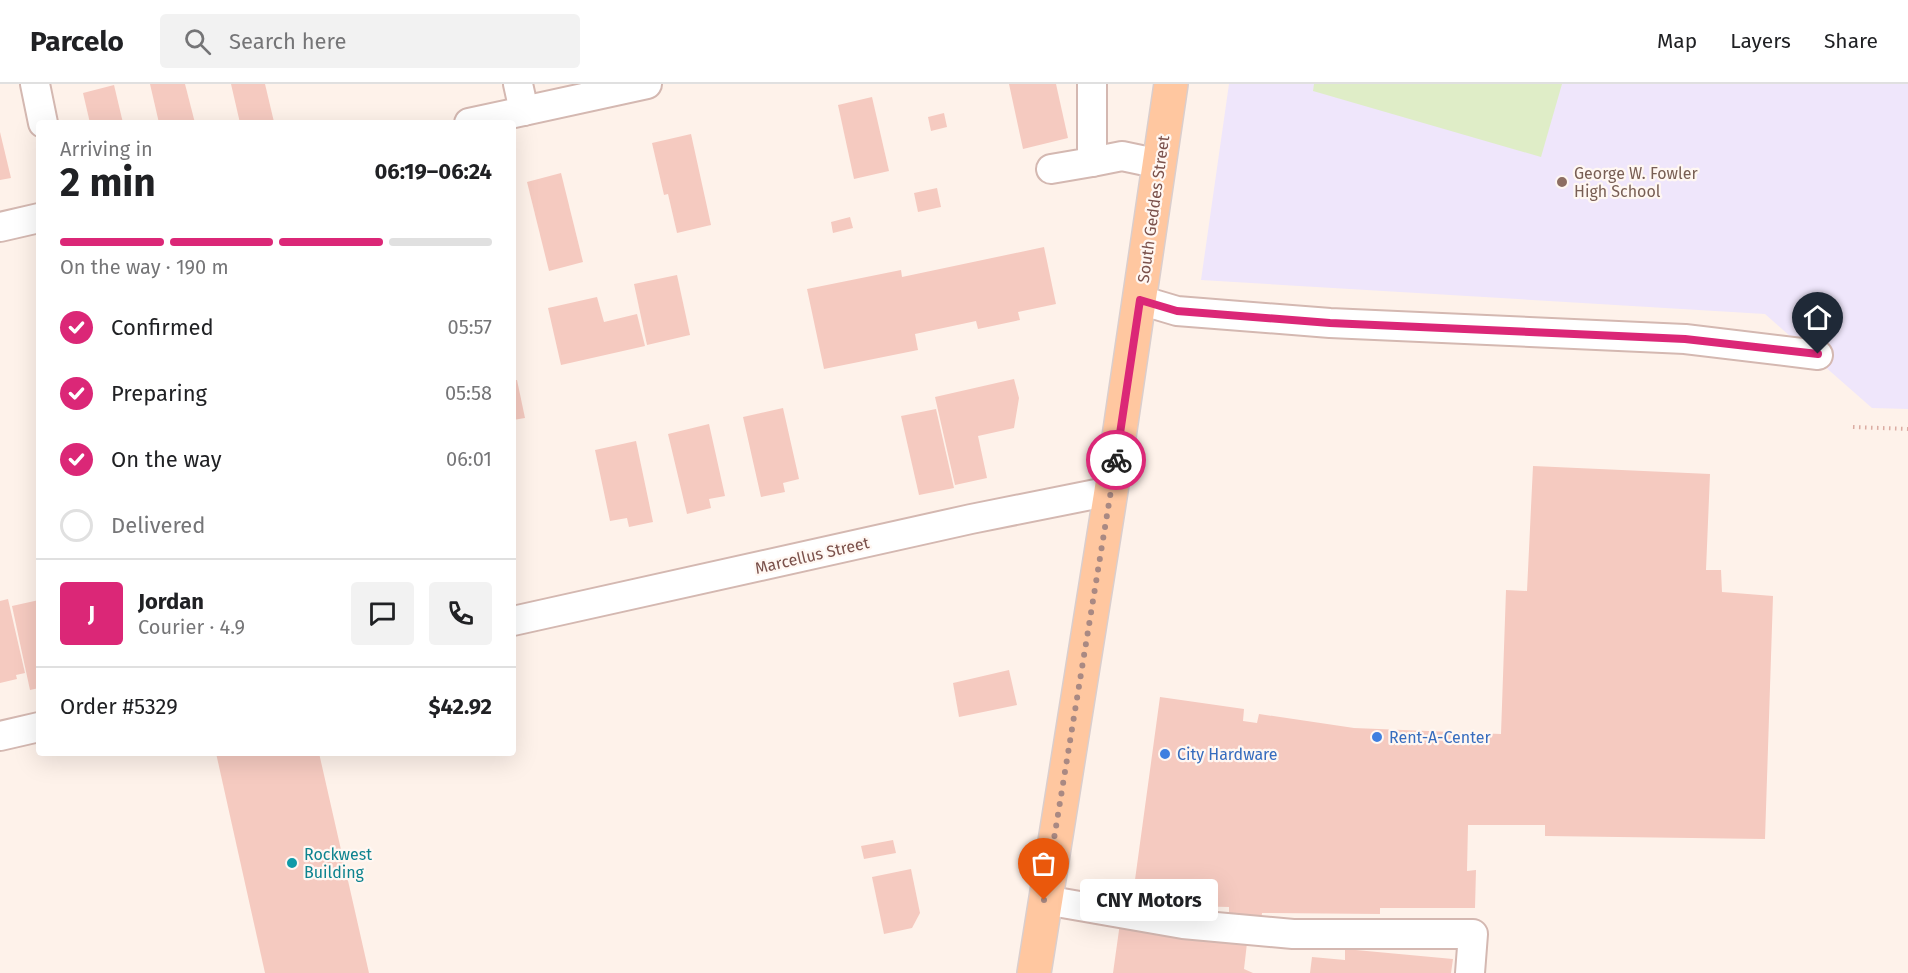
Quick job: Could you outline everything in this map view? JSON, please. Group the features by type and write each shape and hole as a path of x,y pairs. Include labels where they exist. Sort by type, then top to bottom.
{"main road":[{"name":"South Geddes Street","path":"1034,973 1111,491 1171,84"}],"street":[{"path":"34,84 42,120"},
{"path":"475,120 521,97 647,84"},
{"path":"1092,84 1092,162"},
{"path":"1051,169 1122,156 1160,164"},
{"path":"0,227 36,219"},
{"path":"1140,300 1177,311 1330,323 1685,339 1818,354"},
{"name":"Marcellus Street","path":"516,620 971,519 1111,491"},
{"path":"0,736 36,728"},
{"path":"1044,900 1183,924 1293,934 1473,934 1470,973"}],"path":[{"path":"1852,427 1908,429"}],"shaded area":[{"name":"George W. Fowler High School","path":"1229,84 1908,84 1908,409 1872,408 1765,314 1201,280"}],"green space":[{"path":"1314,84 1562,84 1541,157 1313,91"}],"building":[{"path":"150,84 185,84 194,120 158,120"},
{"path":"231,84 265,84 274,120 239,120"},
{"path":"1009,84 1056,84 1068,138 1023,149"},
{"path":"114,85 122,120 89,120 83,93"},
{"path":"872,97 889,171 854,179 838,105"},
{"path":"944,113 947,127 931,131 928,117"},
{"path":"0,132 11,178 0,180"},
{"path":"691,134 711,225 677,233 668,194 664,195 652,143"},
{"path":"561,173 583,262 549,271 527,182"},
{"path":"937,188 941,207 918,212 914,193"},
{"path":"850,217 853,228 833,233 831,222"},
{"path":"1044,247 1056,304 1018,312 1020,320 978,329 976,321 915,334 918,350 824,369 807,289 901,270 902,277"},
{"path":"677,275 690,335 647,345 634,284"},
{"path":"597,297 604,322 637,314 645,346 561,365 548,308"},
{"path":"1014,379 1019,398 1014,428 978,436 987,478 955,485 935,397"},
{"path":"516,380 517,380 525,418 516,420"},
{"path":"783,408 799,479 783,483 785,492 761,497 743,417"},
{"path":"936,409 954,488 919,495 901,416"},
{"path":"709,424 725,496 709,499 711,508 687,514 668,434"},
{"path":"636,441 653,522 629,527 627,518 610,521 595,450"},
{"path":"1533,466 1710,474 1706,570 1721,570 1722,592 1773,596 1765,839 1545,836 1545,825 1468,825 1467,871 1476,870 1475,908 1380,908 1380,914 1262,913 1261,922 1229,920 1229,907 1187,906 1186,916 1131,909 1160,697 1244,709 1243,721 1257,723 1259,714 1354,728 1501,734 1506,590 1527,591"},
{"path":"8,599 25,673 16,675 17,679 0,683 0,601"},
{"path":"36,601 36,689 30,690 12,606"},
{"path":"1009,670 1017,705 959,717 953,683"},
{"name":"Rockwest Building","path":"217,756 320,756 369,973 265,973"},
{"path":"893,840 896,853 864,859 861,846"},
{"path":"911,869 920,913 912,928 884,934 872,877"},
{"path":"1120,923 1247,943 1244,969 1253,973 1113,973"},
{"path":"1345,949 1453,959 1451,973 1310,973 1312,957 1345,960"}],"way so far":[{"path":"1044,900 1116,460"}],"place":[{"name":"George W. Fowler High School","path":"1562,182"},
{"name":"Rent-A-Center","path":"1377,737"},
{"name":"City Hardware","path":"1165,754"},
{"name":"Rockwest Building","path":"292,863"},
{"name":"CNY Motors","path":"1044,900"}],"route":[{"path":"1116,460 1140,300 1177,311 1330,323 1685,339 1818,354"}]}
